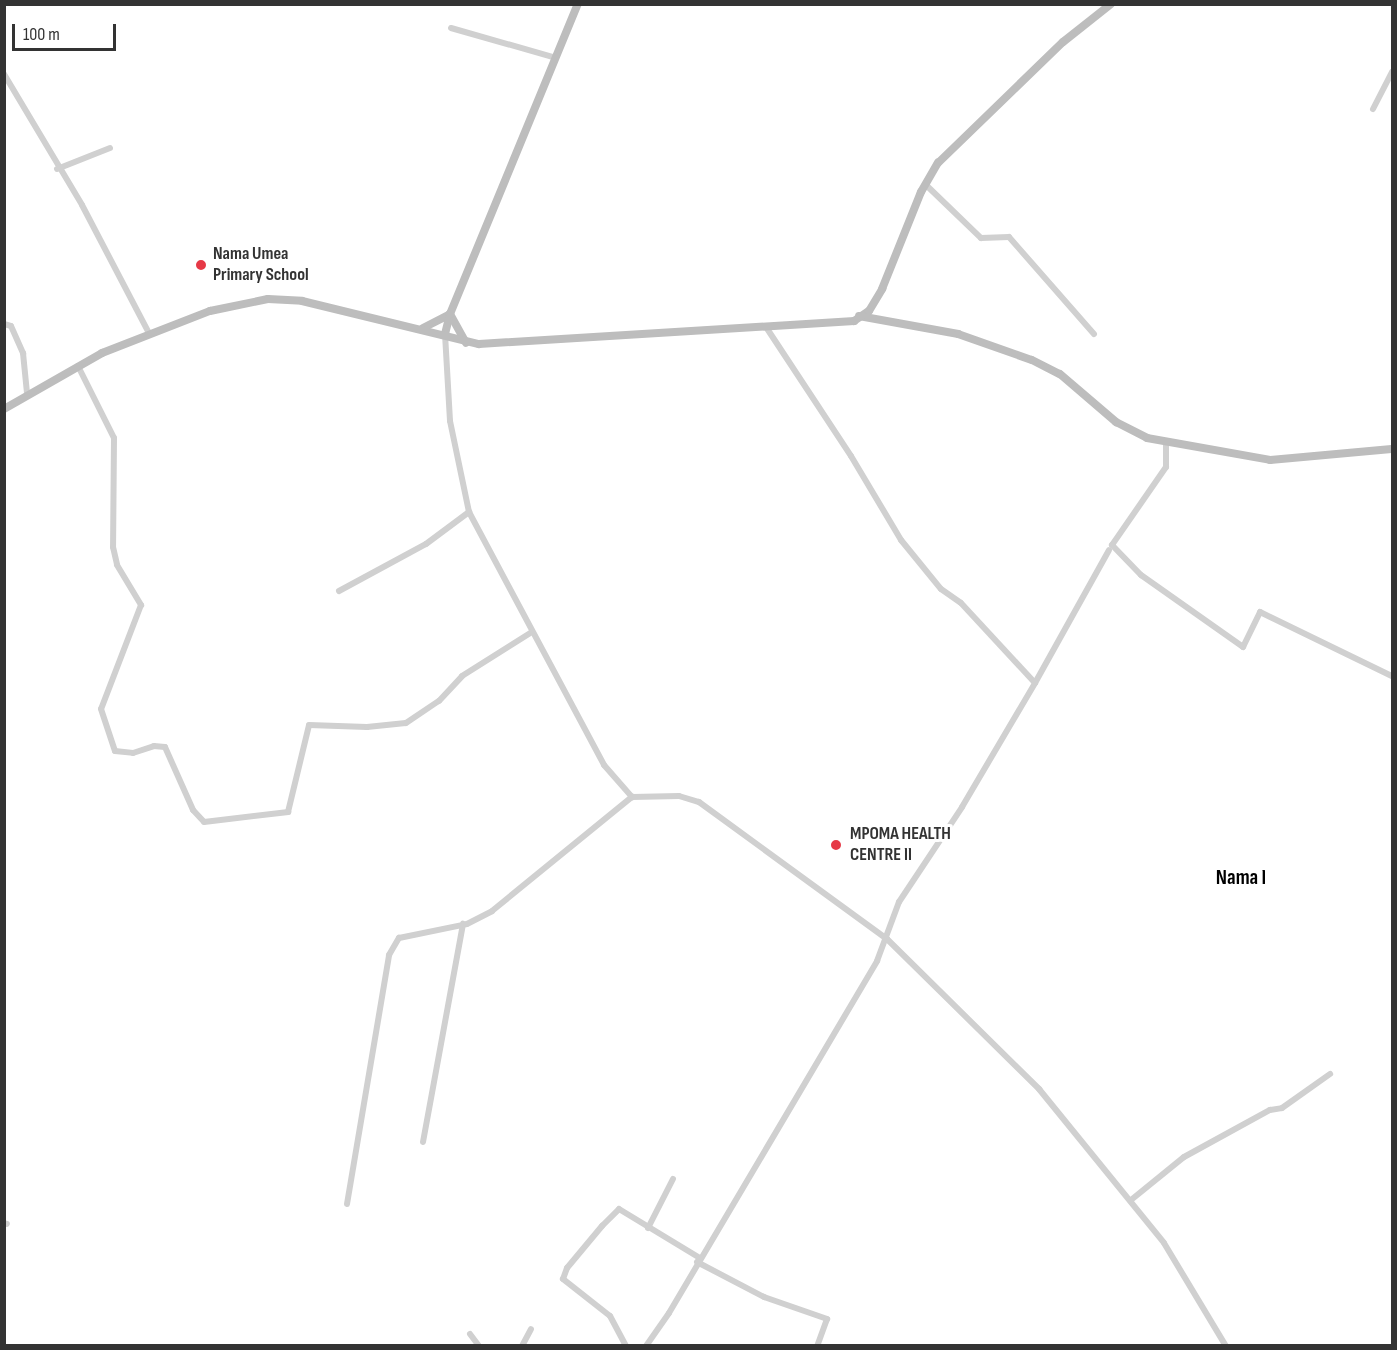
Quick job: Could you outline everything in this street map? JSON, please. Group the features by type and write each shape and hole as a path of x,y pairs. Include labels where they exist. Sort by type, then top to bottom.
{"street":[{"path":"578,4 450,314 445,334 450,421 469,512 604,765 632,797"},
{"path":"4,409 27,393 78,366 149,333 210,311 268,300 302,301 423,328 466,343 854,321 858,316 869,311 882,289 925,184 958,141 1080,27 1111,4"},
{"path":"451,28 556,58"},
{"path":"1373,109 1392,72"},
{"path":"4,74 57,169 82,206 149,333"},
{"path":"57,169 110,148"},
{"path":"925,184 981,238 1009,237 1094,334"},
{"path":"423,328 450,314"},
{"path":"450,314 466,343"},
{"path":"858,316 958,334 1032,360 1060,374 1116,422 1147,438 1167,443 1270,459 1392,449"},
{"path":"4,324 11,326 23,353 27,393"},
{"path":"766,327 851,456 901,540 941,590 961,603 1035,683"},
{"path":"78,366 114,438 113,547 117,565 141,605 101,709 115,751 133,753 154,746 165,747 193,810 204,822 288,812 309,725 367,727 406,723 439,701 462,676 532,632"},
{"path":"1167,443 1166,467 1112,545 1141,575 1243,647 1260,612 1392,676"},
{"path":"339,591 426,544 469,512"},
{"path":"646,1346 887,939 899,902 957,817 1109,550"},
{"path":"346,1204 389,955 399,938 464,924 492,911 632,797 679,796 699,802 887,939 1039,1089 1164,1243 1226,1346"},
{"path":"423,1142 464,924"},
{"path":"1131,1200 1184,1157 1219,1141 1270,1110 1282,1108 1330,1074"},
{"path":"648,1228 673,1179"},
{"path":"626,1346 610,1316 575,1291 564,1274 619,1209 699,1260 764,1296 827,1319 817,1346"},
{"path":"522,1346 531,1329"},
{"path":"470,1334 479,1346"}],"place":[{"name":"Nama Umea Primary School","path":"201,265"},
{"name":"MPOMA HEALTH CENTRE II","path":"836,845"}],"district":[{"name":"Nama I","path":"1241,878"}]}
